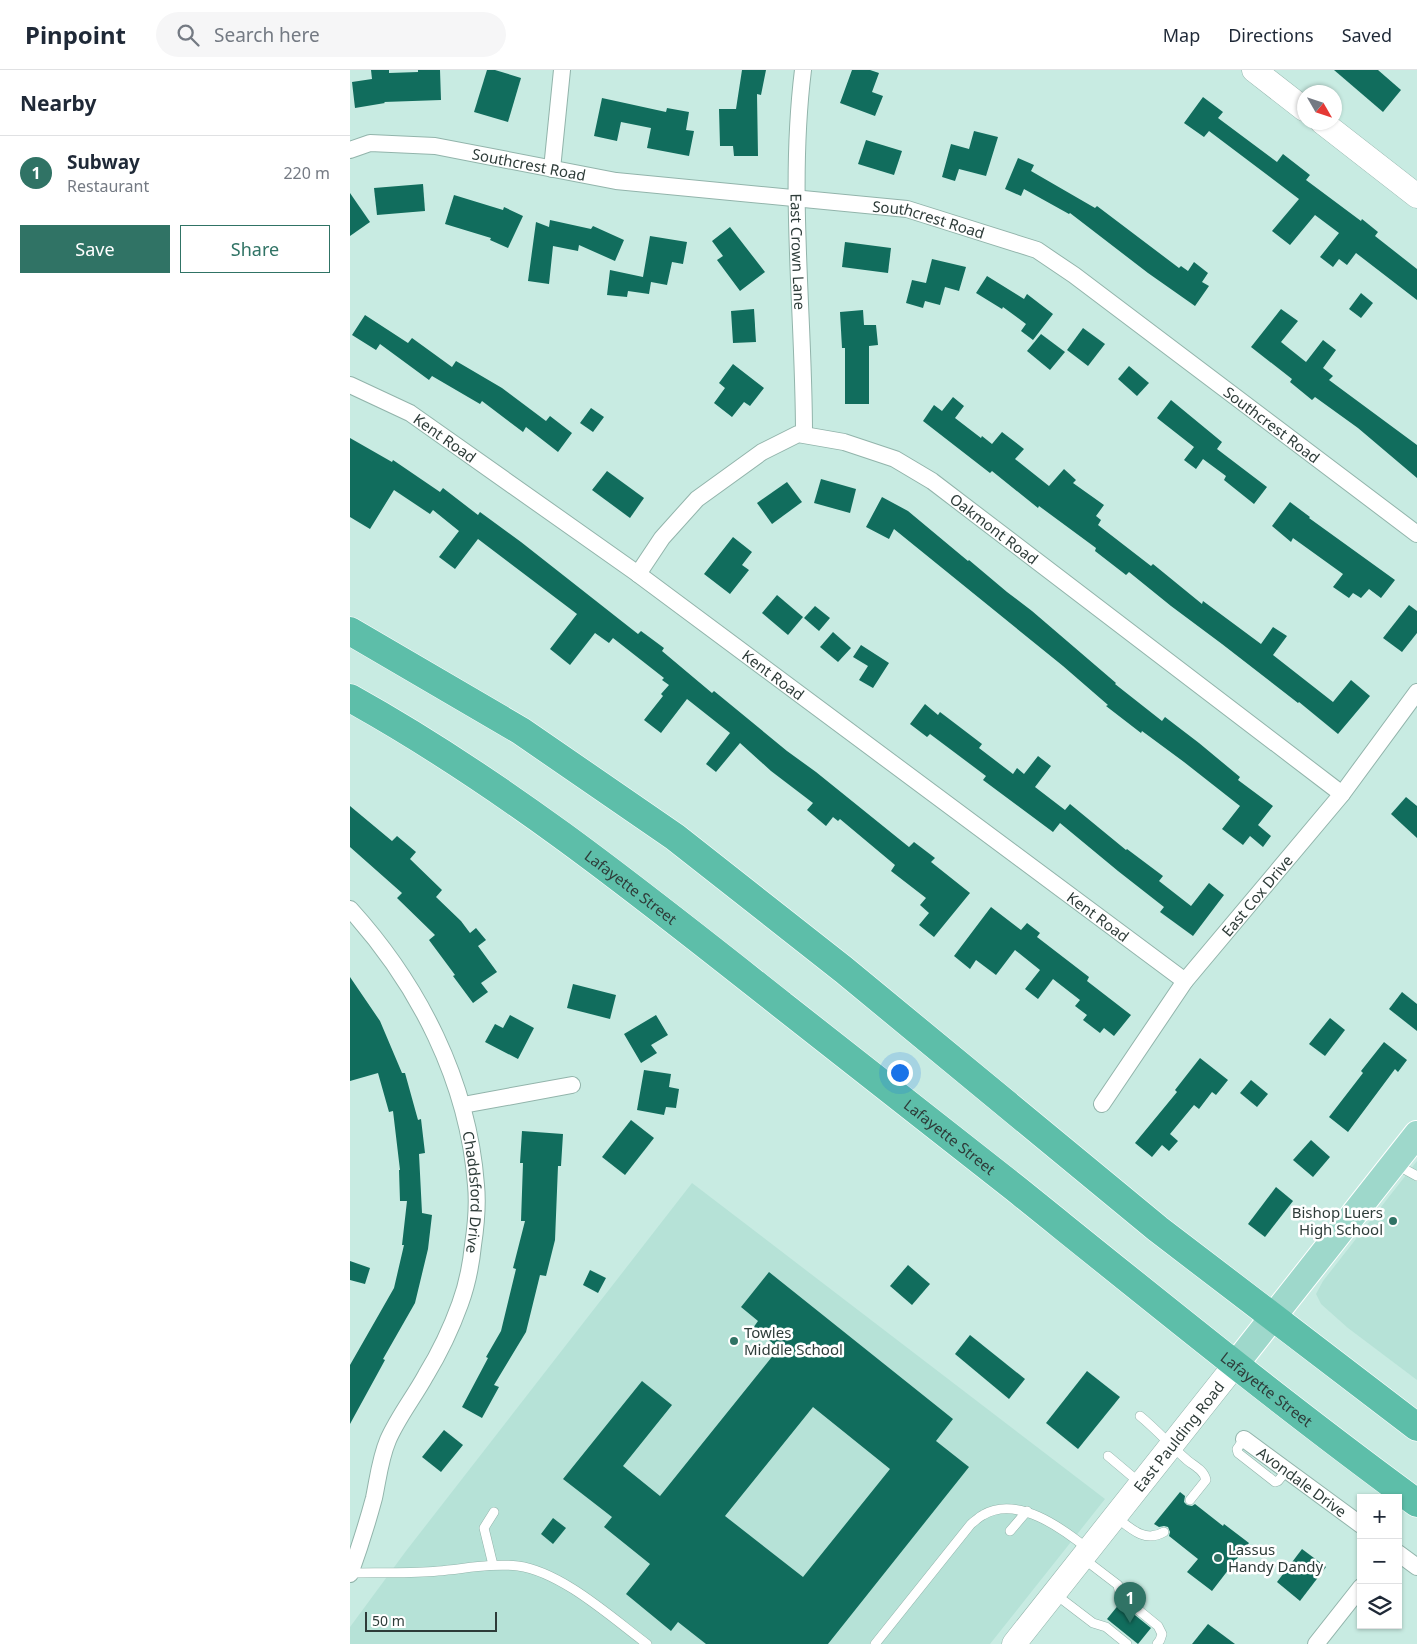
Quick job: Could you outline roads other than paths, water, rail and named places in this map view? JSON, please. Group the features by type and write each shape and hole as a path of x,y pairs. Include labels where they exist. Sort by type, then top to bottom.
{"highway":[{"path":"350,631 521,731 675,837 844,970 1158,1229 1417,1427"},
{"name":"Lafayette Street","path":"350,698 479,778 636,890 1328,1438 1417,1503"}],"main road":[{"path":"1254,70 1297,104"},
{"path":"1332,130 1417,196"},
{"name":"East Paulding Road","path":"1014,1644 1417,1134"}],"street":[{"path":"552,169 562,70"},
{"name":"East Crown Lane","path":"803,70 798,109 796,198 804,434"},
{"name":"Southcrest Road","path":"350,150 370,143 435,146 616,181 907,209 1037,250 1074,275 1417,534"},
{"name":"Kent Road","path":"350,385 410,413 638,574 1185,981"},
{"path":"638,574 662,538 697,499 762,452 798,434 804,434"},
{"name":"Oakmont Road","path":"804,434 844,442 895,459 932,481 1342,794"},
{"name":"East Cox Drive","path":"1102,1104 1185,981 1342,794 1417,692"},
{"name":"Chaddsford Drive","path":"350,909 399,971 419,1002 437,1038 463,1105 477,1185 475,1229 468,1278 452,1326 426,1376 388,1441 380,1465 364,1534 350,1573"},
{"path":"463,1105 572,1086"},
{"name":"Avondale Drive","path":"1244,1439 1357,1522"},
{"path":"1402,1556 1417,1567"},
{"path":"1316,1644 1357,1592"}],"lane":[{"path":"1394,1163 1417,1176"},
{"path":"1140,1416 1187,1460 1205,1474 1206,1480 1190,1500"},
{"path":"1108,1456 1142,1484"},
{"path":"875,1644 971,1524 984,1514 998,1510 1026,1511 1068,1533 1118,1586 1120,1595 1158,1626 1162,1634 1157,1644"},
{"path":"1010,1531 1026,1511"},
{"path":"493,1566 484,1528 494,1512"},
{"path":"1116,1516 1143,1535 1155,1537 1164,1532"},
{"path":"350,1573 438,1571 465,1567 518,1566 538,1572 576,1590 647,1644"},
{"path":"1055,1594 1093,1623 1106,1627 1127,1644"}],"place":[{"name":"Bishop Luers High School","path":"1393,1221"},
{"name":"Towles Middle School","path":"734,1341"},
{"name":"Lassus Handy Dandy","path":"1218,1558"},
{"name":"Subway","path":"1130,1623"}]}
